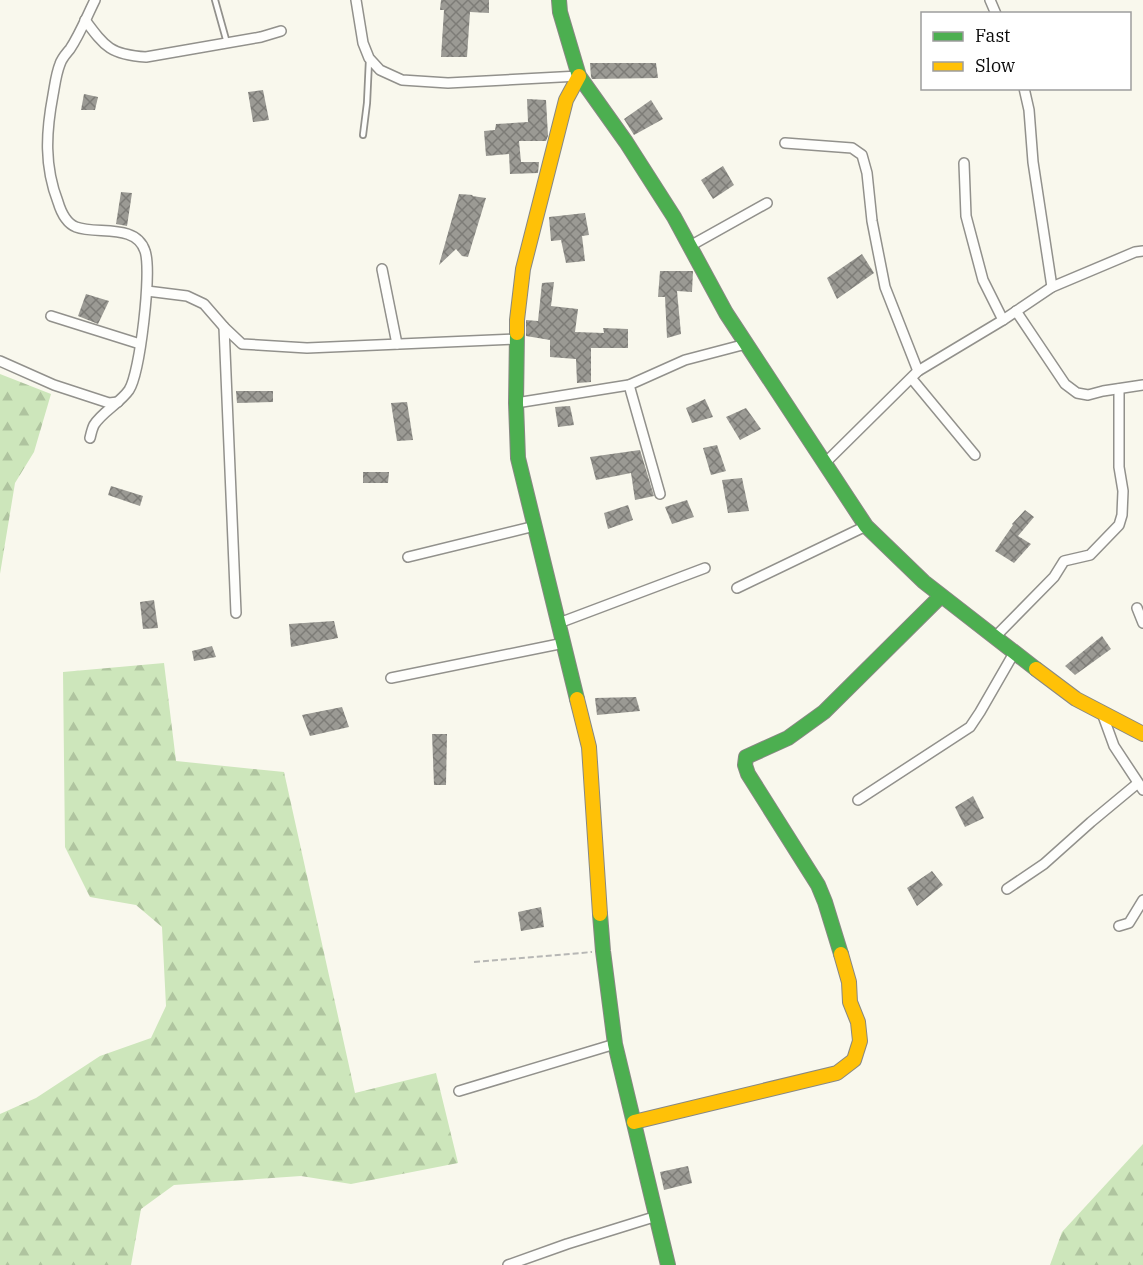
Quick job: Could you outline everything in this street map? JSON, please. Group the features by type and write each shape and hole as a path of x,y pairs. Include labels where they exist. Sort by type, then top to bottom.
{"street":[{"path":"90,438 94,425 119,402 131,387 138,360 148,275 146,253 142,244 134,236 74,227 63,217 51,186 47,141 57,72 61,60 70,48 95,0"},
{"path":"356,0 363,43 369,58 380,70 402,80 448,83 579,76"},
{"path":"559,0 579,76 674,217 726,313 866,526 924,582 994,638 1076,699 1143,734"},
{"path":"85,20 99,39 112,51 128,56 147,57 261,37 281,31"},
{"path":"579,76 566,100 523,269 516,339 518,458 589,747 603,951 615,1044 668,1265"},
{"path":"1024,90 1052,287"},
{"path":"785,143 852,148 862,155 885,287 915,375 975,455"},
{"path":"964,164 966,216 983,280 1003,320"},
{"path":"690,246 767,203"},
{"path":"825,463 915,375 1052,287 1135,252 1143,251"},
{"path":"382,269 397,344"},
{"path":"147,291 187,296 204,304 242,344 307,348 516,339"},
{"path":"1016,311 1065,384 1077,393 1089,395 1143,385"},
{"path":"51,316 140,344"},
{"path":"224,327 236,613"},
{"path":"516,403 629,386 685,360 746,344"},
{"path":"0,361 54,385 109,404 119,402"},
{"path":"629,386 660,494"},
{"path":"994,638 1054,577 1064,561 1090,555 1119,525 1122,515 1123,491 1119,467 1119,389"},
{"path":"408,557 535,526"},
{"path":"737,588 866,526"},
{"path":"559,623 705,568"},
{"path":"634,1122 837,1073 854,1060 860,1041 858,1023 850,1002 849,982 825,902 811,872 748,774 745,765 746,757 788,738 825,712 941,596"},
{"path":"1137,608 1143,622"},
{"path":"391,678 564,643"},
{"path":"858,800 970,727 1014,653"},
{"path":"1007,889 1044,864 1091,822 1141,787 1114,746 1102,713"},
{"path":"1119,926 1129,923 1143,900"},
{"path":"459,1091 615,1044"},
{"path":"508,1265 657,1216"}],"lane":[{"path":"215,0 227,43"},
{"path":"363,135 369,58"}],"path":[{"path":"474,962 603,951"}],"green space":[{"path":"0,374 51,394 34,452 15,483 0,574"},
{"path":"164,663 176,761 284,772 355,1093 436,1073 458,1163 351,1184 301,1176 174,1185 141,1209 131,1265 0,1265 0,1114 36,1098 100,1056 151,1038 166,1006 162,927 136,905 90,897 65,847 63,672"},
{"path":"1143,1144 1143,1265 1050,1265 1062,1232"}],"building":[{"path":"441,0 489,0 489,13 470,12 467,57 441,57 444,10 440,10"},
{"path":"590,63 656,63 658,78 592,79"},
{"path":"263,90 269,120 253,122 248,92"},
{"path":"84,94 98,97 95,110 81,110"},
{"path":"527,99 546,100 548,136 546,141 519,141 521,162 539,162 538,173 510,174 509,154 486,156 484,131 495,130 496,124 528,122"},
{"path":"651,100 663,119 634,135 624,119"},
{"path":"723,166 734,185 713,199 701,180"},
{"path":"121,192 132,193 127,226 116,224"},
{"path":"459,194 486,198 468,257 462,256 456,249 439,265"},
{"path":"585,213 589,235 582,236 585,261 566,263 561,240 551,241 549,217"},
{"path":"862,254 874,273 837,299 827,278"},
{"path":"660,271 693,271 692,292 677,291 681,334 667,338 665,297 658,297"},
{"path":"554,282 551,306 578,309 575,332 604,333 603,328 628,329 628,348 591,348 591,382 577,383 576,359 550,357 550,340 526,336 526,320 538,321 542,283"},
{"path":"86,294 109,301 98,324 78,316"},
{"path":"236,391 273,391 273,402 237,403"},
{"path":"705,399 713,417 692,423 686,408"},
{"path":"407,402 413,440 397,441 391,403"},
{"path":"570,406 574,425 558,427 555,407"},
{"path":"746,408 761,429 740,440 726,417"},
{"path":"717,445 726,471 711,475 703,448"},
{"path":"640,450 654,496 635,500 631,473 596,480 590,457"},
{"path":"363,472 389,472 388,483 363,483"},
{"path":"742,478 749,511 728,513 722,480"},
{"path":"111,486 143,496 140,506 108,495"},
{"path":"687,500 694,517 672,524 665,507"},
{"path":"628,505 633,520 608,529 604,513"},
{"path":"1025,510 1034,517 1018,536 1031,544 1014,563 995,551 1012,524"},
{"path":"154,600 158,628 143,629 140,602"},
{"path":"334,621 338,638 291,647 289,624"},
{"path":"1102,636 1111,649 1075,675 1065,666"},
{"path":"212,646 216,657 194,661 192,651"},
{"path":"636,697 640,711 597,715 595,698"},
{"path":"342,707 349,727 310,736 302,715"},
{"path":"432,734 447,734 446,785 434,785"},
{"path":"973,796 984,818 965,827 955,807"},
{"path":"932,871 943,885 917,906 907,888"},
{"path":"541,907 544,927 521,931 518,912"},
{"path":"688,1166 692,1183 664,1190 660,1172"}],"traffic: fast":[{"path":"559,0 560,12 579,76 626,142 674,217 726,313 866,526 924,582 1036,669"},
{"path":"517,333 518,458 577,699"},
{"path":"841,954 818,885 748,774 745,765 746,757 788,738 824,712 941,596"},
{"path":"600,914 615,1044 668,1265"}],"traffic: slow":[{"path":"517,333 523,269 566,100 579,76"},
{"path":"1036,669 1076,699 1143,734"},
{"path":"577,699 589,747 600,914"},
{"path":"634,1122 837,1073 854,1060 860,1041 858,1022 850,1002 849,982 841,954"}]}
